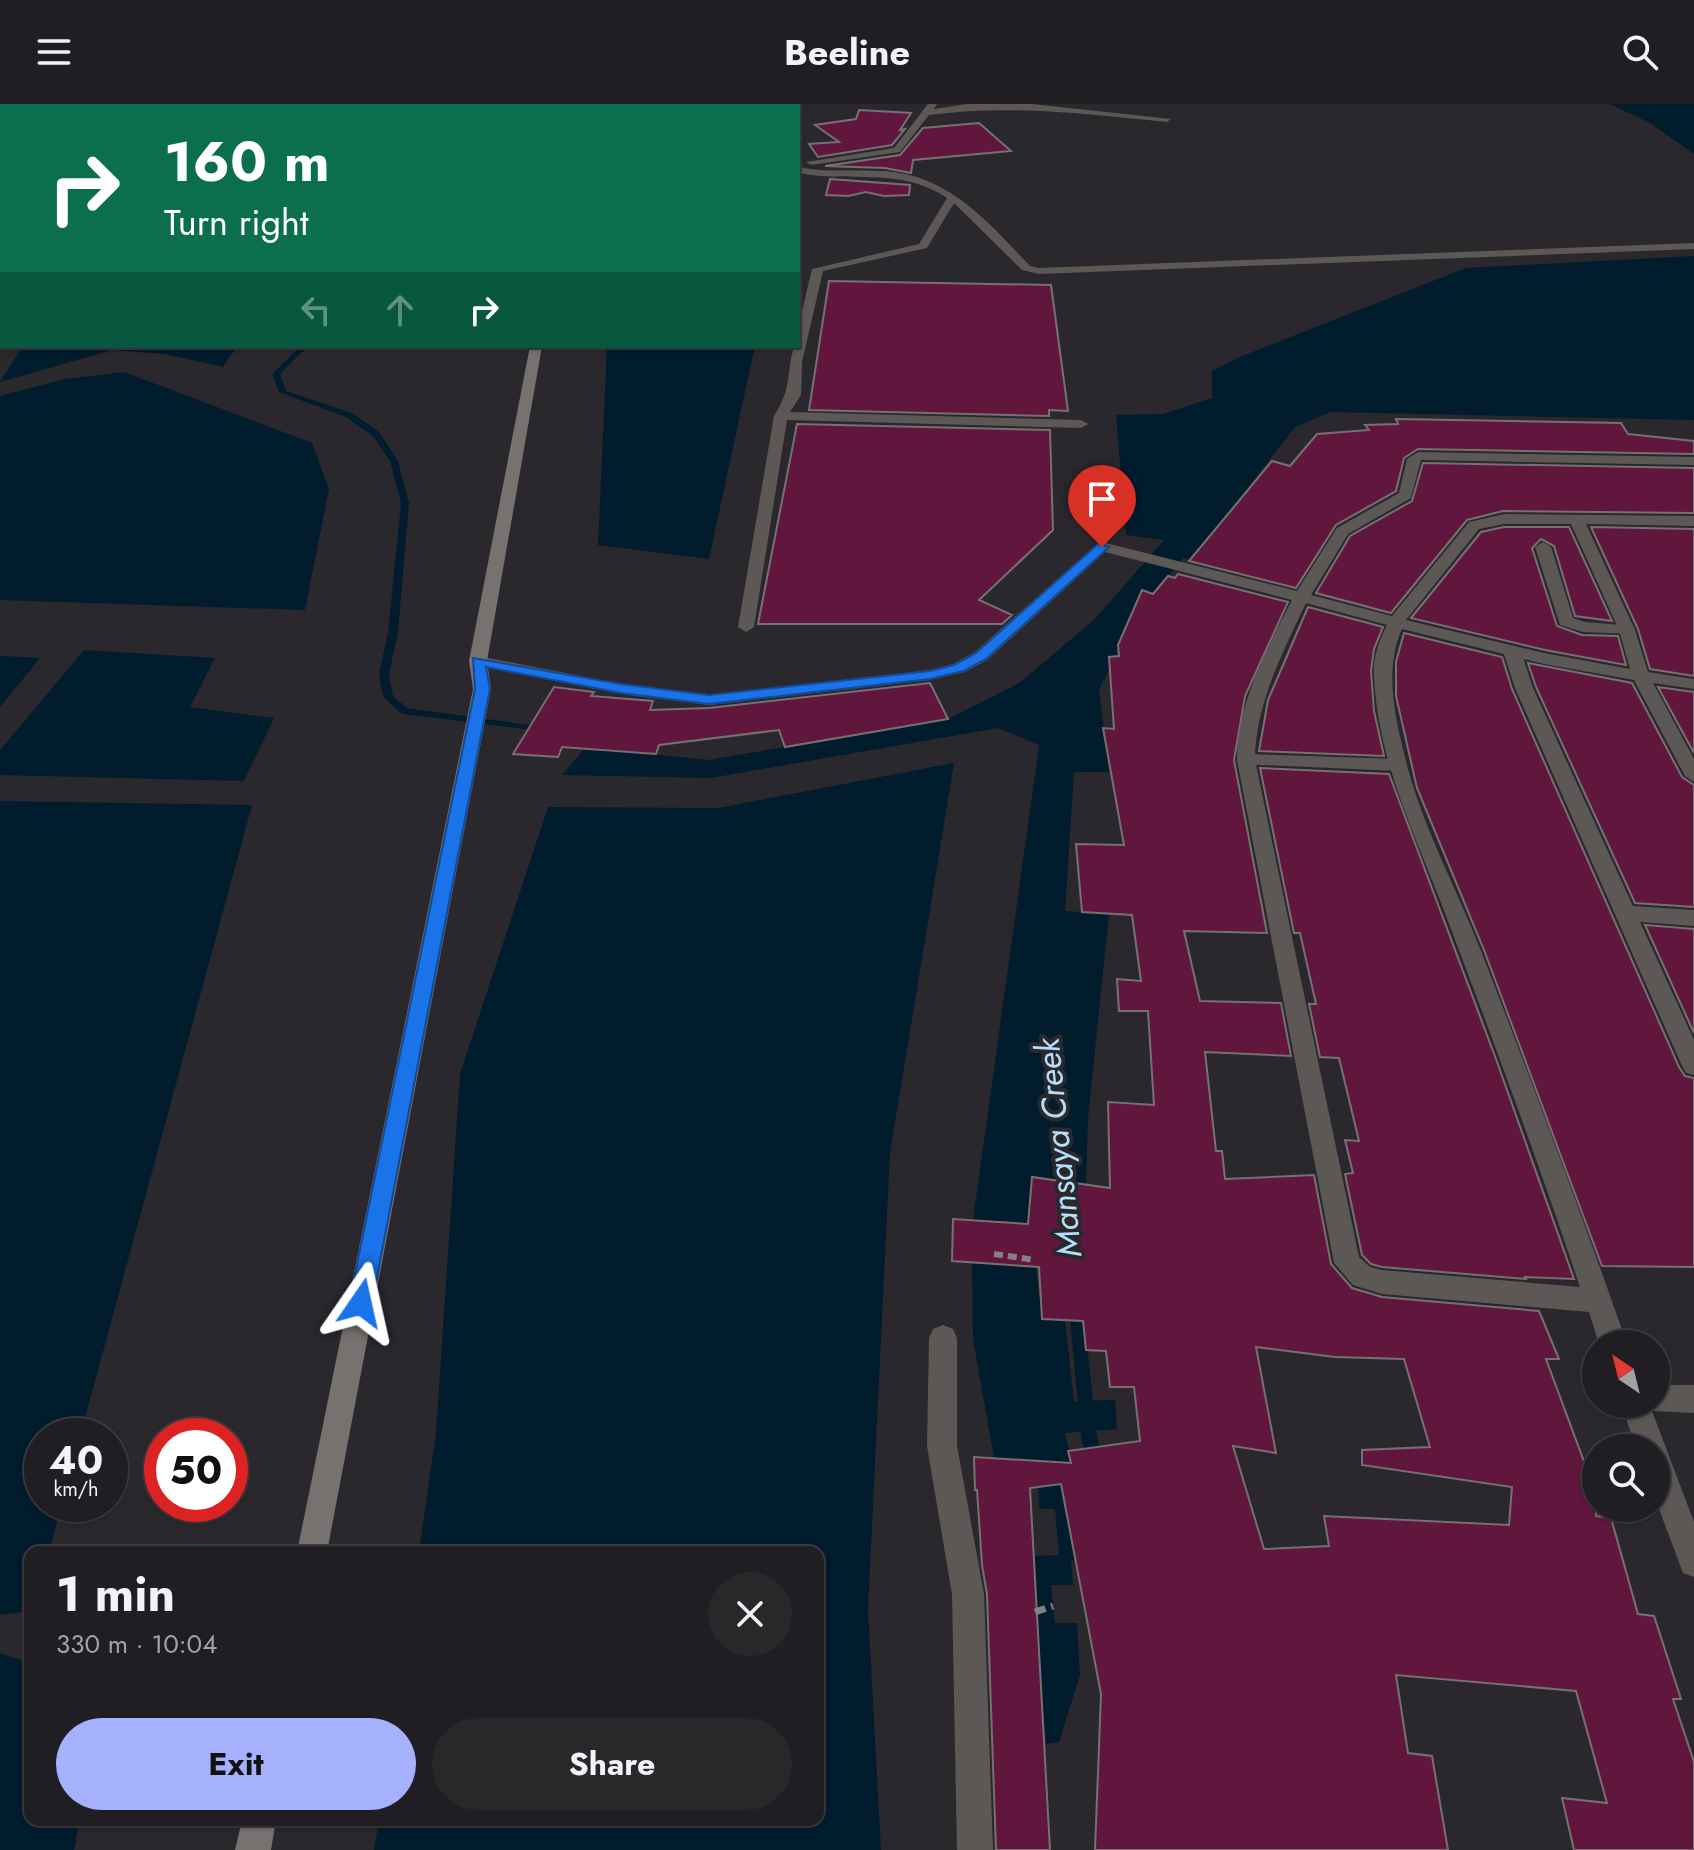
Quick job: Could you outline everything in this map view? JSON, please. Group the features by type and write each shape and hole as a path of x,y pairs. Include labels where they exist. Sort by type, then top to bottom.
{"main road":[{"path":"313,1546 482,689 478,661 536,348"},
{"path":"253,1850 258,1826"}],"street":[{"path":"800,167 897,150 929,108 1014,105 1167,119"},
{"path":"800,168 813,173 909,177 953,196 1026,268 1039,271 1694,246"},
{"path":"800,345 818,269 923,246 953,196"},
{"path":"746,627 781,416 794,395 799,348"},
{"path":"781,416 1081,424"},
{"path":"1597,1301 1382,1282 1362,1277 1347,1263 1246,760 1248,730 1265,671 1301,597 1342,531 1406,495 1414,459 1418,456 1694,461"},
{"path":"1608,1330 1551,1162 1454,908 1415,819 1398,765 1382,676 1386,645 1397,621 1474,525 1504,519 1694,521"},
{"path":"1576,519 1627,630 1641,678 1694,776"},
{"path":"478,661 621,689 709,700 930,675 959,668 981,656 1102,547 1512,651 1641,678 1694,684"},
{"path":"1543,547 1566,621 1583,627 1627,630"},
{"path":"1512,651 1524,688 1694,1066"},
{"path":"1246,760 1398,765"},
{"path":"1623,913 1694,918"},
{"path":"943,1338 942,1446 968,1594 975,1850"},
{"path":"1670,1399 1694,1399"},
{"path":"1670,1498 1694,1562"}],"path":[{"path":"994,1254 1035,1260"},
{"path":"1035,1612 1053,1606"}],"water":[{"path":"1610,104 1694,104 1694,154 1650,123"},
{"path":"1694,256 1694,420 1330,412 1294,428 1214,531 1214,564 1183,558 1134,618 1099,690 1109,772 1074,772 1065,911 1109,914 1088,1119 1086,1184 1033,1177 1035,1260 1042,1318 1065,1320 1074,1401 1115,1400 1117,1429 1065,1433 1094,1559 1071,1561 1073,1585 1051,1585 1055,1623 1077,1623 1080,1675 1059,1742 1046,1744 1032,1556 1059,1555 1055,1509 1039,1509 1038,1461 994,1458 973,1339 972,1262 994,1222 973,1220 1039,745 998,728 711,778 562,775 586,747 708,760 948,719 1019,683 1094,620 1164,540 1126,535 1116,415 1163,414 1212,398 1212,371 1242,356 1466,268"},
{"path":"22,348 236,348 223,367 165,354 112,350 0,382"},
{"path":"607,348 755,348 709,559 598,545"},
{"path":"124,372 312,443 329,489 305,610 0,600 0,396 65,379"},
{"path":"84,650 215,658 190,707 274,718 244,781 0,775 0,750"},
{"path":"0,656 40,658 0,707"},
{"path":"954,763 890,1153 868,1609 881,1850 374,1850 378,1826 824,1826 824,1546 420,1546 436,1432 460,1074 548,807 718,808"},
{"path":"0,801 252,805 85,1418 24,1418 24,1522 57,1522 51,1546 24,1546 24,1612 0,1615"},
{"path":"0,1653 24,1661 24,1826 79,1826 74,1850 0,1850"}],"building":[{"path":"859,110 911,113 900,130 905,129 892,145 818,157 809,144 839,142 815,125 856,119"},
{"path":"979,123 1011,151 913,160 911,173 885,168 825,166 900,155 923,128"},
{"path":"830,179 910,185 909,195 884,196 866,192 848,196 826,195"},
{"path":"829,281 1051,285 1068,411 1049,410 1049,416 809,410"},
{"path":"1396,419 1621,423 1628,434 1694,441 1694,454 1418,449 1404,458 1396,491 1336,525 1296,588 1189,561 1272,461 1290,466 1317,434 1369,430 1365,425 1398,424"},
{"path":"797,424 1050,430 1053,530 979,600 1012,615 1002,624 758,624"},
{"path":"1423,463 1694,468 1694,513 1503,511 1467,520 1391,613 1316,593 1350,536 1412,501"},
{"path":"1504,527 1569,527 1612,621 1575,616 1554,546 1541,539 1532,548 1557,626 1582,635 1618,636 1626,665 1545,650 1411,618 1481,532"},
{"path":"1591,527 1694,529 1694,676 1650,669 1638,629"},
{"path":"1178,574 1288,602 1245,696 1234,760 1267,933 1184,931 1200,1001 1281,1003 1291,1056 1205,1052 1216,1151 1222,1151 1225,1179 1314,1175 1331,1264 1352,1288 1382,1297 1539,1311 1559,1359 1546,1359 1582,1456 1582,1522 1612,1522 1638,1614 1654,1616 1681,1699 1673,1699 1694,1762 1694,1850 1574,1850 1562,1798 1607,1803 1576,1691 1396,1675 1408,1753 1432,1756 1448,1850 1095,1850 1101,1694 1061,1484 1030,1488 1050,1850 996,1850 987,1594 974,1457 1071,1463 1068,1451 1140,1441 1134,1387 1110,1387 1106,1351 1086,1350 1083,1321 1042,1319 1039,1267 952,1261 953,1219 1028,1224 1032,1177 1110,1188 1108,1102 1154,1105 1148,1011 1119,1011 1117,979 1141,981 1132,915 1082,912 1076,844 1124,845 1103,728 1114,729 1109,657 1119,656 1118,645 1142,590 1153,594 1168,576 1175,578","holes":["1256,1347 1335,1357 1404,1359 1430,1447 1362,1450 1362,1465 1512,1487 1509,1525 1324,1516 1329,1546 1264,1549 1233,1446 1276,1453"]},
{"path":"1308,607 1383,627 1374,649 1371,671 1374,711 1384,756 1259,751 1268,700"},
{"path":"1404,633 1502,657 1512,689 1679,1067 1685,1076 1694,1078 1694,1267 1602,1266 1484,950 1417,788 1396,696 1396,662"},
{"path":"1528,663 1632,683 1682,777 1694,785 1694,907 1635,903 1536,687"},
{"path":"930,683 948,719 785,747 779,730 659,745 656,754 562,747 558,757 513,754 554,687 594,692 591,696 653,701 650,710 709,708"},
{"path":"1658,687 1694,692 1694,753"},
{"path":"1260,768 1389,774 1496,1059 1574,1279 1526,1279 1382,1267 1371,1264 1362,1255 1345,1174 1353,1173 1345,1140 1359,1141 1339,1058 1320,1057 1309,1004 1316,1004 1300,933 1294,933"},
{"path":"1645,925 1694,929 1694,1033"}],"waterway":[{"path":"303,348 276,374 283,392 349,415 376,434 394,461 405,503 393,632 384,674 388,697 404,711 544,730"},
{"name":"Mansaya Creek","path":"1076,1307 1089,1437 1096,1463"}],"route":[{"path":"361,1303 482,689 478,661 621,689 709,700 930,675 959,668 981,656 1102,547"}]}
